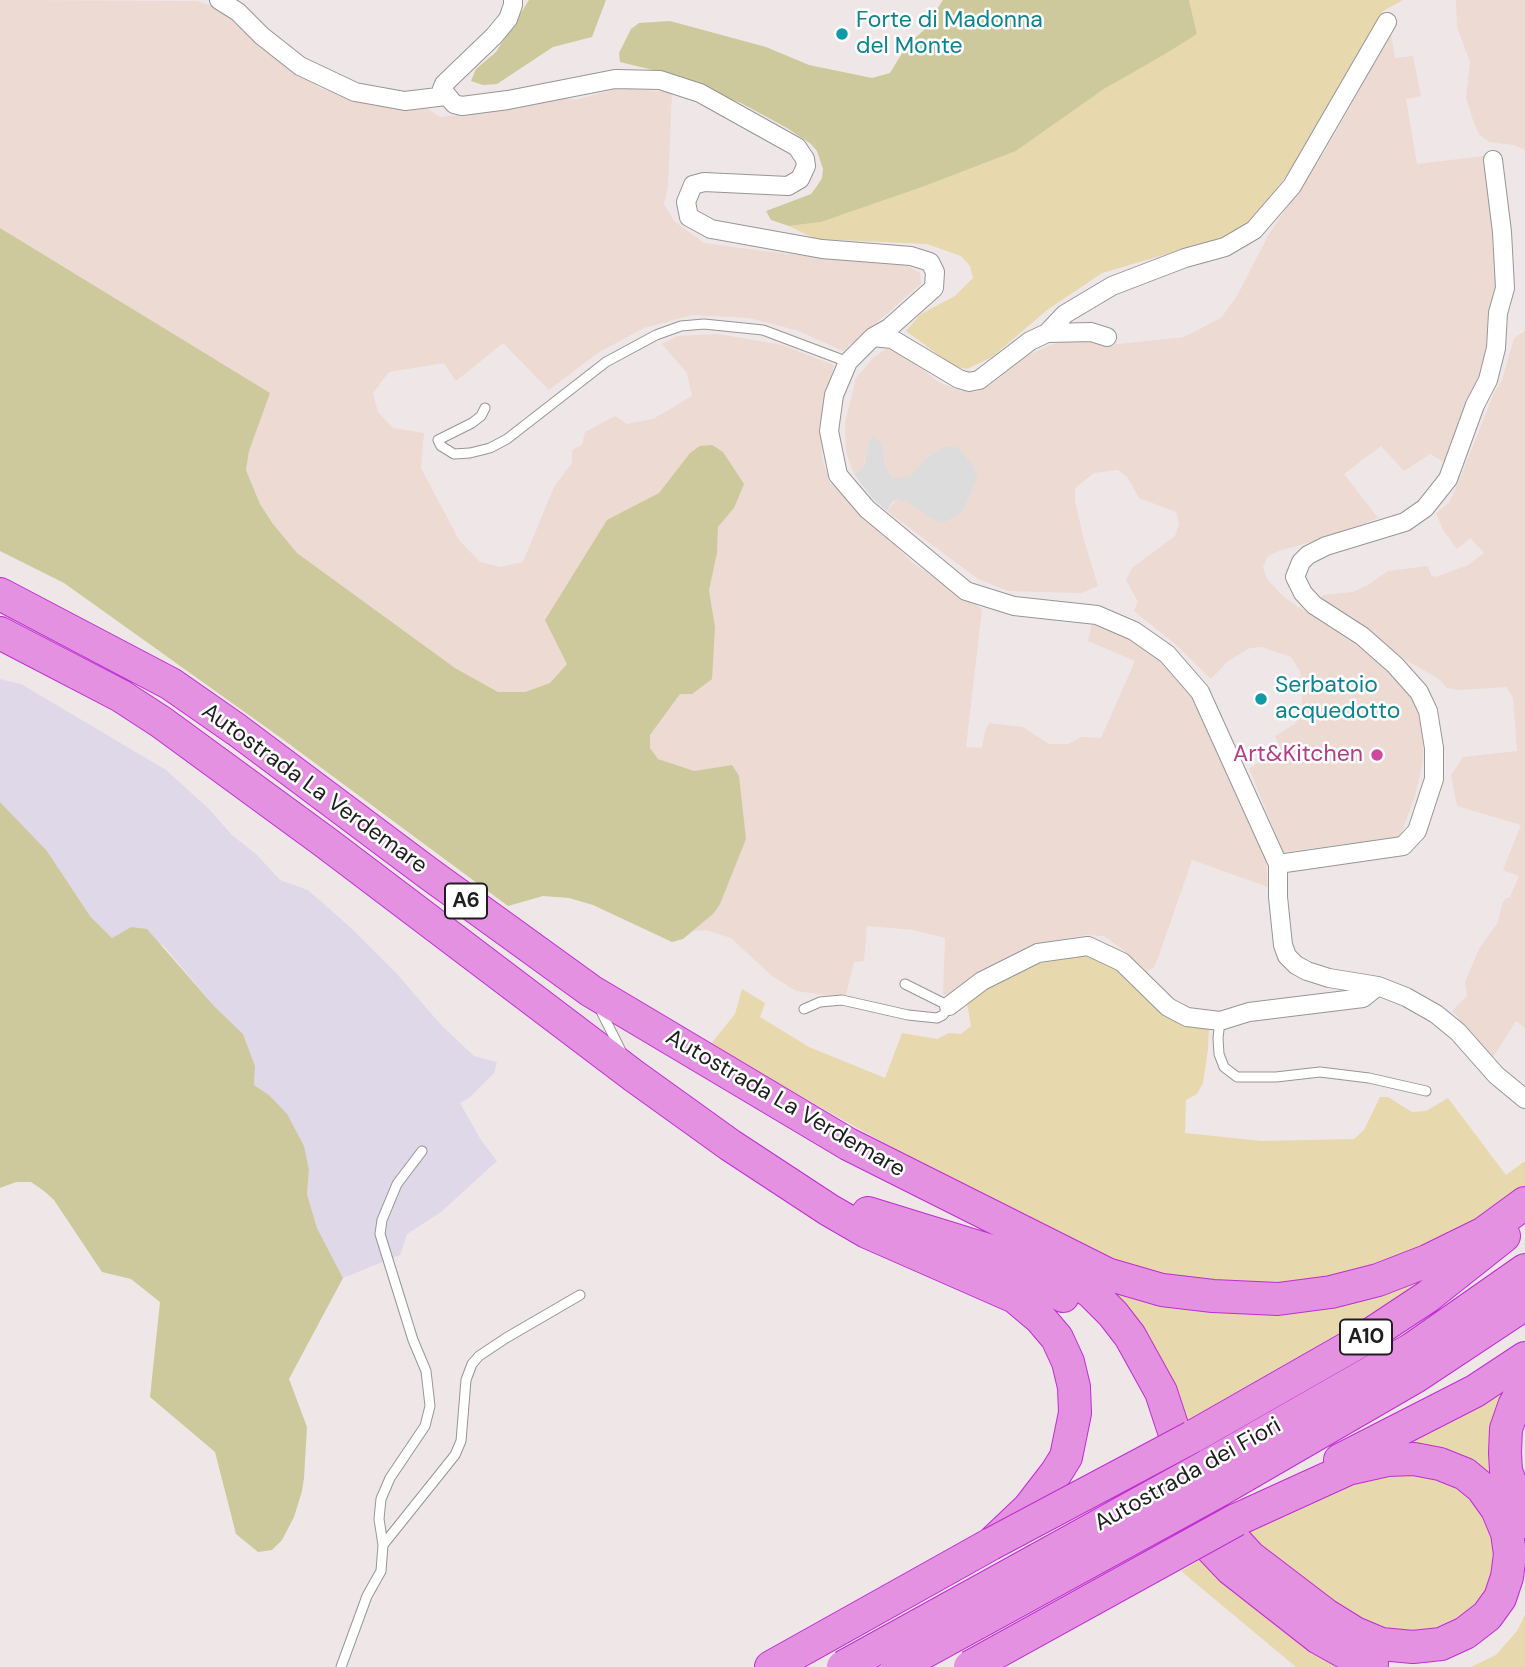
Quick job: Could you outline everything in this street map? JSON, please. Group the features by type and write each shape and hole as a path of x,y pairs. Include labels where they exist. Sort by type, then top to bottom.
{"highway":[{"name":"Autostrada La Verdemare","path":"0,594 171,684 591,991 848,1144 943,1193"},
{"name":"Autostrada La Verdemare","path":"0,633 121,696 215,761 634,1076 776,1175"},
{"path":"776,1175 867,1231 1015,1297 1040,1318 1057,1338 1068,1362 1074,1387 1075,1413 1066,1457 1029,1508 991,1544"},
{"path":"776,1175 870,1214 999,1255 1022,1265 1075,1305 1104,1336 1128,1373 1148,1419 1178,1504 1203,1541 1254,1588 1319,1638 1364,1660 1393,1667"},
{"path":"943,1193 1107,1274 1162,1290 1278,1299 1355,1286 1427,1261 1484,1233 1525,1203"},
{"path":"943,1193 1057,1266 1091,1292 1113,1314 1148,1365 1161,1392 1187,1471 1207,1508 1236,1545 1326,1615 1355,1633 1381,1644 1413,1647 1441,1644 1465,1633 1487,1616 1500,1598 1507,1577 1510,1554 1507,1533 1497,1509 1482,1489 1465,1474 1440,1464 1414,1459 1388,1460 1348,1469 1236,1520"},
{"name":"A10","path":"771,1667 991,1544 1192,1437 1362,1340 1427,1297 1500,1240 1525,1215"},
{"name":"Autostrada dei Fiori","path":"897,1667 1213,1478 1412,1349 1525,1270"},
{"name":"Autostrada dei Fiori","path":"843,1667 1415,1377 1525,1304"},
{"path":"970,1667 1332,1464 1475,1391 1525,1358"},
{"path":"1525,1385 1506,1429 1505,1453 1506,1471 1525,1522"},
{"path":"1426,1667 1450,1663 1477,1651 1498,1635 1515,1611 1525,1587"}],"street":[{"path":"219,0 238,12 262,36 300,66 355,92 405,101 446,96"},
{"path":"513,0 508,19 444,84 442,89 454,104 462,106 508,100 615,79 660,80 700,93 802,152 806,166 800,179 788,186 704,182 693,185 686,202 689,216 711,229 822,249 911,256 930,262 935,272 934,289 890,328 873,337 848,362 834,395 829,431 838,475 867,509 966,591 1014,606 1097,615 1134,631 1167,654 1200,692 1278,864 1278,897 1283,945 1287,956 1307,971 1329,978 1378,986 1406,997 1436,1014 1458,1032 1496,1075 1525,1099"},
{"path":"873,337 892,339 958,379 970,382 979,380 1030,341 1047,333 1065,314 1112,286 1185,258 1225,247 1254,230 1292,186 1387,22"},
{"path":"1278,864 1403,846 1417,831 1434,779 1434,748 1428,711 1419,692 1362,636 1314,605 1303,593 1295,577 1307,555 1326,546 1405,522 1425,508 1448,479 1475,405 1488,380 1496,348 1497,313 1505,288 1502,232 1493,160"},
{"path":"1047,333 1091,332 1107,337"},
{"path":"949,1006 982,981 1038,953 1087,946 1122,962 1168,1007 1187,1017 1220,1021 1248,1012 1363,998 1378,986"}],"lane":[{"path":"485,408 481,416 438,440 441,446 454,454 490,448 507,439 606,362 656,335 681,326 704,324 763,330 848,362"},
{"path":"804,1009 820,1002 842,1000 908,1015 937,1018 949,1006 905,985"},
{"path":"591,991 634,1076"},
{"path":"1220,1021 1219,1054 1224,1067 1237,1077 1276,1077 1320,1072 1368,1078 1426,1091"},
{"path":"341,1667 367,1596 381,1571 381,1499 390,1478 425,1426 430,1406 426,1371 406,1319 380,1234 382,1220 397,1184 422,1151"},
{"path":"383,1545 455,1455 461,1441 466,1380 478,1356 580,1295"}],"shaded area":[{"path":"0,0 197,1 217,8 277,60 320,88 361,102 405,109 427,108 440,117 514,109 562,97 576,100 618,88 672,92 668,187 664,204 674,221 704,243 906,265 920,273 921,284 843,351 799,331 749,318 692,315 644,328 599,352 549,390 503,343 456,381 444,363 389,372 373,393 378,412 393,428 424,433 421,468 459,540 480,562 501,567 523,562 554,487 572,463 572,450 582,445 585,432 615,416 627,424 653,419 692,396 687,373 662,344 677,336 719,334 782,345 834,365 820,430 822,458 830,483 913,563 982,609 966,747 982,748 989,723 1023,727 1049,744 1068,744 1081,737 1101,738 1135,661 1088,641 1092,624 1128,638 1161,658 1197,700 1253,826 1266,861 1268,887 1192,860 1158,958 1154,967 1146,973 1122,949 1104,936 1086,935 1045,942 956,994 943,995 945,938 914,930 867,926 864,961 854,962 846,995 832,996 796,991 772,976 731,938 706,930 693,931 713,914 746,839 732,765 694,771 670,764 658,759 650,748 650,735 680,694 715,627 709,590 717,553 718,527 734,508 690,453 659,493 645,501 567,664 550,683 525,692 498,692 455,668 297,553 273,524 260,504 246,470 249,451 269,393 0,228"},
{"path":"529,0 606,0 592,37 553,47 497,84 483,85 471,81 476,69 496,52"},
{"path":"943,0 1189,0 1197,34 1104,89 1016,151 821,222 789,226 771,220 766,211 811,194 817,186 823,169 817,151 811,144 741,103 653,70 620,62 619,53 631,29 639,23 670,21 766,47 809,65 872,78 890,73 907,45 923,31"},
{"path":"1189,0 1403,0 1383,11 1309,144 1256,218 1225,237 1102,273 1047,310 992,357 967,369 954,366 906,331 921,314 955,296 973,278 970,266 961,256 927,244 815,239 789,226 821,222 1016,151 1104,89 1197,34"},
{"path":"1456,0 1525,0 1525,150 1514,145 1489,142 1479,134 1466,99 1470,62 1457,27"},
{"path":"1391,34 1395,58 1413,56 1421,96 1406,99 1417,164 1484,156 1499,249 1499,285 1489,355 1444,462 1430,454 1404,471 1381,446 1344,474 1378,518 1279,551 1268,556 1263,567 1267,579 1285,598 1365,651 1396,679 1416,701 1424,727 1423,761 1415,796 1400,837 1283,852 1249,768 1282,751 1275,736 1295,724 1302,706 1300,671 1291,657 1262,647 1250,648 1228,661 1211,679 1174,643 1134,611 1138,602 1126,580 1132,568 1175,536 1179,524 1176,512 1139,498 1128,478 1118,470 1094,473 1075,488 1075,501 1098,586 1081,593 1008,591 978,579 887,511 897,499 940,523 963,512 978,477 973,465 961,450 956,446 944,447 928,456 911,476 892,478 886,467 882,443 872,436 864,466 854,474 846,452 845,423 856,378 873,358 889,347 900,352 937,381 960,391 976,392 994,382 1028,355 1053,344 1078,340 1119,344 1184,337 1221,318 1237,296 1269,234 1324,153"},
{"path":"0,228 270,393 249,451 246,470 260,504 273,524 297,553 455,668 498,692 525,692 550,683 567,664 545,620 607,520 659,493 690,453 700,446 712,445 723,452 744,484 734,508 718,527 717,553 709,590 715,627 712,679 692,694 680,694 650,735 650,748 658,759 694,771 732,765 739,776 746,839 720,904 713,914 683,939 672,942 593,905 569,898 543,896 508,906 281,738 64,583 0,551"},
{"path":"1525,331 1525,1028 1516,1021 1493,1057 1452,1011 1467,996 1465,982 1479,949 1498,922 1502,904 1510,897 1519,876 1503,870 1521,825 1457,806 1451,775 1463,757 1517,751 1513,698 1506,687 1460,690 1447,688 1439,679 1409,662 1373,635 1324,606 1321,599 1323,595 1353,592 1388,571 1428,566 1431,575 1435,577 1468,565 1484,553 1470,538 1457,549 1443,530 1436,513 1449,503 1494,393 1502,380 1514,338"},
{"path":"872,436 882,443 886,467 892,478 944,447 956,446 961,450 973,465 978,477 963,512 940,523 897,499 887,511 873,499 854,474 864,466"},
{"path":"0,679 21,684 166,770 280,880 308,890 350,927 397,974 442,1026 474,1056 497,1062 494,1073 469,1098 460,1103 481,1140 497,1161 441,1212 407,1234 400,1255 343,1278 317,1228 307,1194 309,1170 269,1095 254,1085 255,1066 243,1034 214,1006 164,946 131,927 112,938 90,916 47,851 0,802"},
{"path":"0,802 47,851 90,916 112,938 131,927 147,929 214,1006 243,1034 255,1066 254,1085 269,1095 287,1114 304,1146 309,1170 307,1194 317,1228 343,1278 289,1379 307,1427 304,1478 294,1517 282,1540 272,1550 258,1552 236,1534 215,1452 150,1397 160,1302 131,1279 102,1272 54,1200 44,1191 31,1182 16,1182 0,1188"},
{"path":"1090,955 1121,968 1151,1004 1182,1023 1209,1026 1203,1083 1197,1094 1186,1100 1185,1133 1262,1141 1354,1139 1364,1130 1380,1097 1388,1097 1412,1112 1426,1111 1448,1098 1506,1175 1525,1161 1525,1185 1486,1217 1421,1255 1346,1275 1290,1284 1227,1284 1150,1275 1085,1252 991,1203 710,1045 735,1014 742,989 765,1003 760,1017 809,1047 885,1078 902,1033 937,1039 949,1033 961,1034 971,1026 967,1003 996,983 1036,964"},
{"path":"1443,1266 1404,1299 1186,1427 1098,1281 1145,1297"},
{"path":"1508,1383 1505,1495 1388,1452"},
{"path":"1395,1470 1452,1482 1482,1508 1498,1548 1484,1606 1425,1638 1368,1631 1244,1535 1258,1525 1337,1486"},
{"path":"1202,1559 1349,1667 1296,1667 1181,1571"},
{"path":"1525,1615 1525,1667 1471,1667 1496,1655 1517,1631"}],"place":[{"name":"Forte di Madonna del Monte","path":"842,34"},
{"name":"Serbatoio acquedotto","path":"1261,699"},
{"name":"Art&Kitchen","path":"1377,755"}]}
